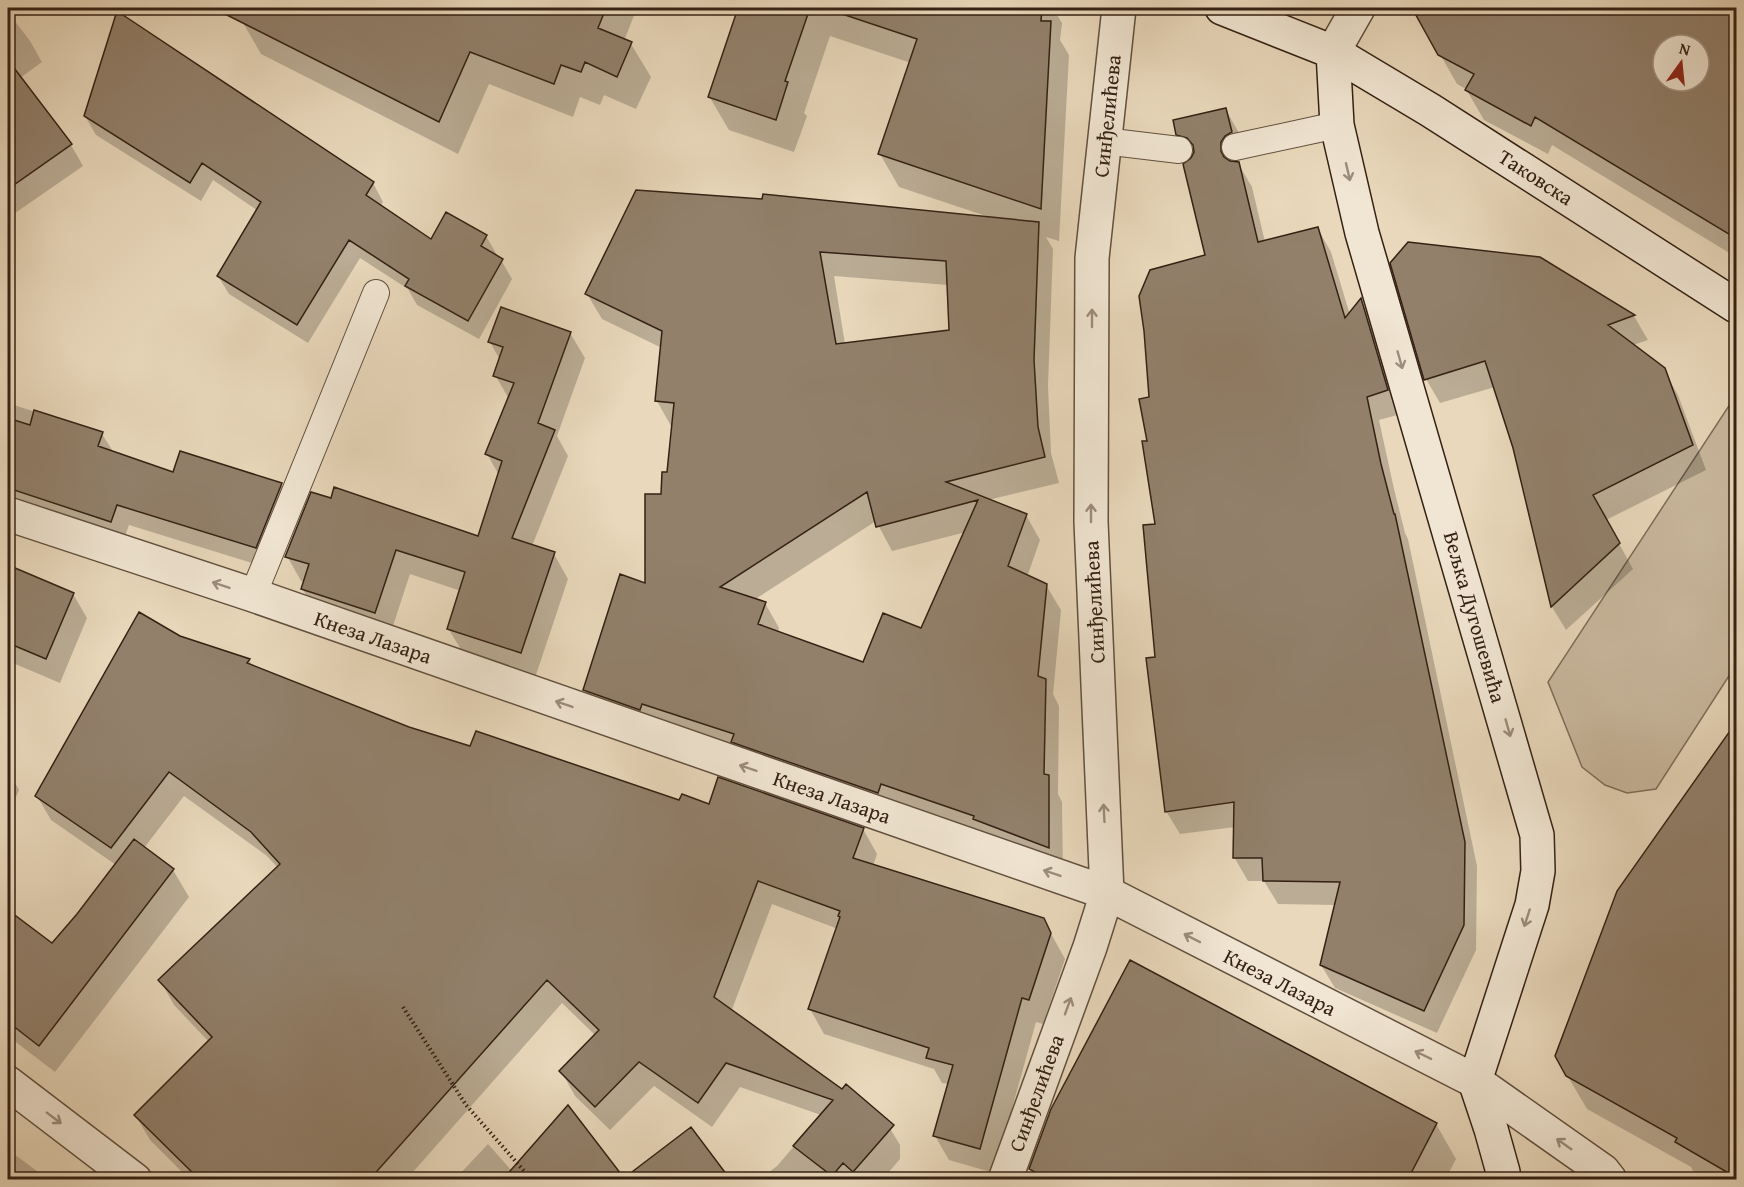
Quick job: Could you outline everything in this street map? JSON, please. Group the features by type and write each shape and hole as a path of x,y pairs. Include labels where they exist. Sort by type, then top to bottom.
{"street":[{"name":"Синђелићева","path":"1005,1179 1090,947 1107,893 1091,522 1092,258 1119,8"},
{"name":"Таковска","path":"1222,8 1333,52 1430,110 1737,306"},
{"path":"1333,52 1358,8"},
{"name":"Вељка Дугошевића","path":"1333,52 1336,125 1362,233 1537,835 1538,871 1532,905 1475,1081"},
{"name":"Кнеза Лазара","path":"8,514 253,595 1107,893 1475,1081 1603,1171 1610,1179"},
{"path":"1475,1081 1491,1129 1503,1179"},
{"path":"8,1083 135,1179"}],"lane":[{"path":"1235,147 1336,125"},
{"path":"1104,141 1179,150"},
{"path":"253,595 376,293"}],"path":[{"path":"403,1007 466,1105 532,1179"}],"shaded area":[{"path":"1736,395 1736,665 1656,789 1627,793 1605,785 1582,767 1548,682"}],"building":[{"path":"213,8 606,8 598,28 632,42 617,77 585,62 581,72 561,65 554,84 470,52 439,122"},
{"path":"738,8 810,8 785,81 788,82 776,120 708,97"},
{"path":"843,8 1042,8 1041,21 1051,21 1041,209 878,154 917,39 842,14"},
{"path":"1412,8 1737,8 1737,239 1535,117 1531,126 1465,90 1474,74 1438,55"},
{"path":"117,11 374,182 366,195 431,239 446,212 487,235 481,246 503,259 468,321 405,286 409,279 349,240 297,325 217,276 261,202 202,163 190,183 84,116"},
{"path":"8,60 72,144 8,189"},
{"path":"1226,108 1232,132 1221,142 1221,151 1230,161 1239,162 1258,242 1318,227 1345,318 1361,298 1388,390 1367,397 1381,464 1395,514 1465,842 1464,925 1424,1011 1320,965 1340,882 1263,881 1262,858 1233,858 1234,802 1165,812 1146,658 1155,657 1143,525 1155,524 1142,441 1147,441 1139,399 1149,397 1139,296 1150,270 1205,255 1183,164 1191,158 1194,152 1193,145 1187,138 1176,135 1173,120"},
{"path":"636,190 762,199 763,194 1039,222 1034,360 1038,427 1045,457 946,482 1027,514 1008,566 1047,584 1038,676 1046,679 1044,774 1049,775 1049,848 973,819 974,816 881,784 878,793 731,742 734,734 642,704 640,710 583,690 620,574 645,583 645,494 661,494 662,472 667,472 674,403 655,401 662,331 585,294","holes":["820,252 946,261 949,330 836,344","867,492 876,527 978,500 921,628 883,613 863,662 758,624 766,602 720,587"]},
{"path":"1408,242 1540,257 1635,315 1608,325 1665,368 1693,445 1593,495 1620,543 1551,607 1513,448 1485,361 1424,380 1390,263"},
{"path":"501,307 571,332 538,423 555,430 512,538 555,552 521,653 447,629 465,572 396,550 375,613 301,589 309,564 285,557 311,492 331,498 334,487 478,536 502,461 485,454 514,383 493,376 503,347 488,342"},
{"path":"34,410 103,432 98,446 173,472 180,451 282,483 256,548 117,505 111,522 8,488 8,418 30,425"},
{"path":"8,565 74,593 46,659 8,643"},
{"path":"139,612 180,636 250,659 247,663 409,727 470,746 476,731 679,800 682,794 709,804 718,777 864,828 853,858 1044,918 1051,933 1029,1000 1022,998 980,1149 933,1136 953,1065 926,1058 929,1048 808,1009 840,917 838,916 840,911 758,881 714,997 842,1089 846,1084 894,1125 853,1172 843,1163 832,1176 793,1146 833,1100 726,1063 698,1103 639,1062 595,1107 559,1071 599,1030 547,980 370,1179 199,1179 134,1115 212,1037 158,980 280,864 251,832 169,772 111,848 35,796"},
{"path":"1737,721 1737,1178 1675,1142 1677,1138 1566,1076 1555,1056 1617,891"},
{"path":"134,839 174,869 39,1046 8,1022 8,910 52,943"},
{"path":"1130,960 1437,1123 1408,1179 1048,1179 1029,1169 1051,1109"},
{"path":"568,1105 624,1178 691,1127 730,1179 503,1179"}]}
